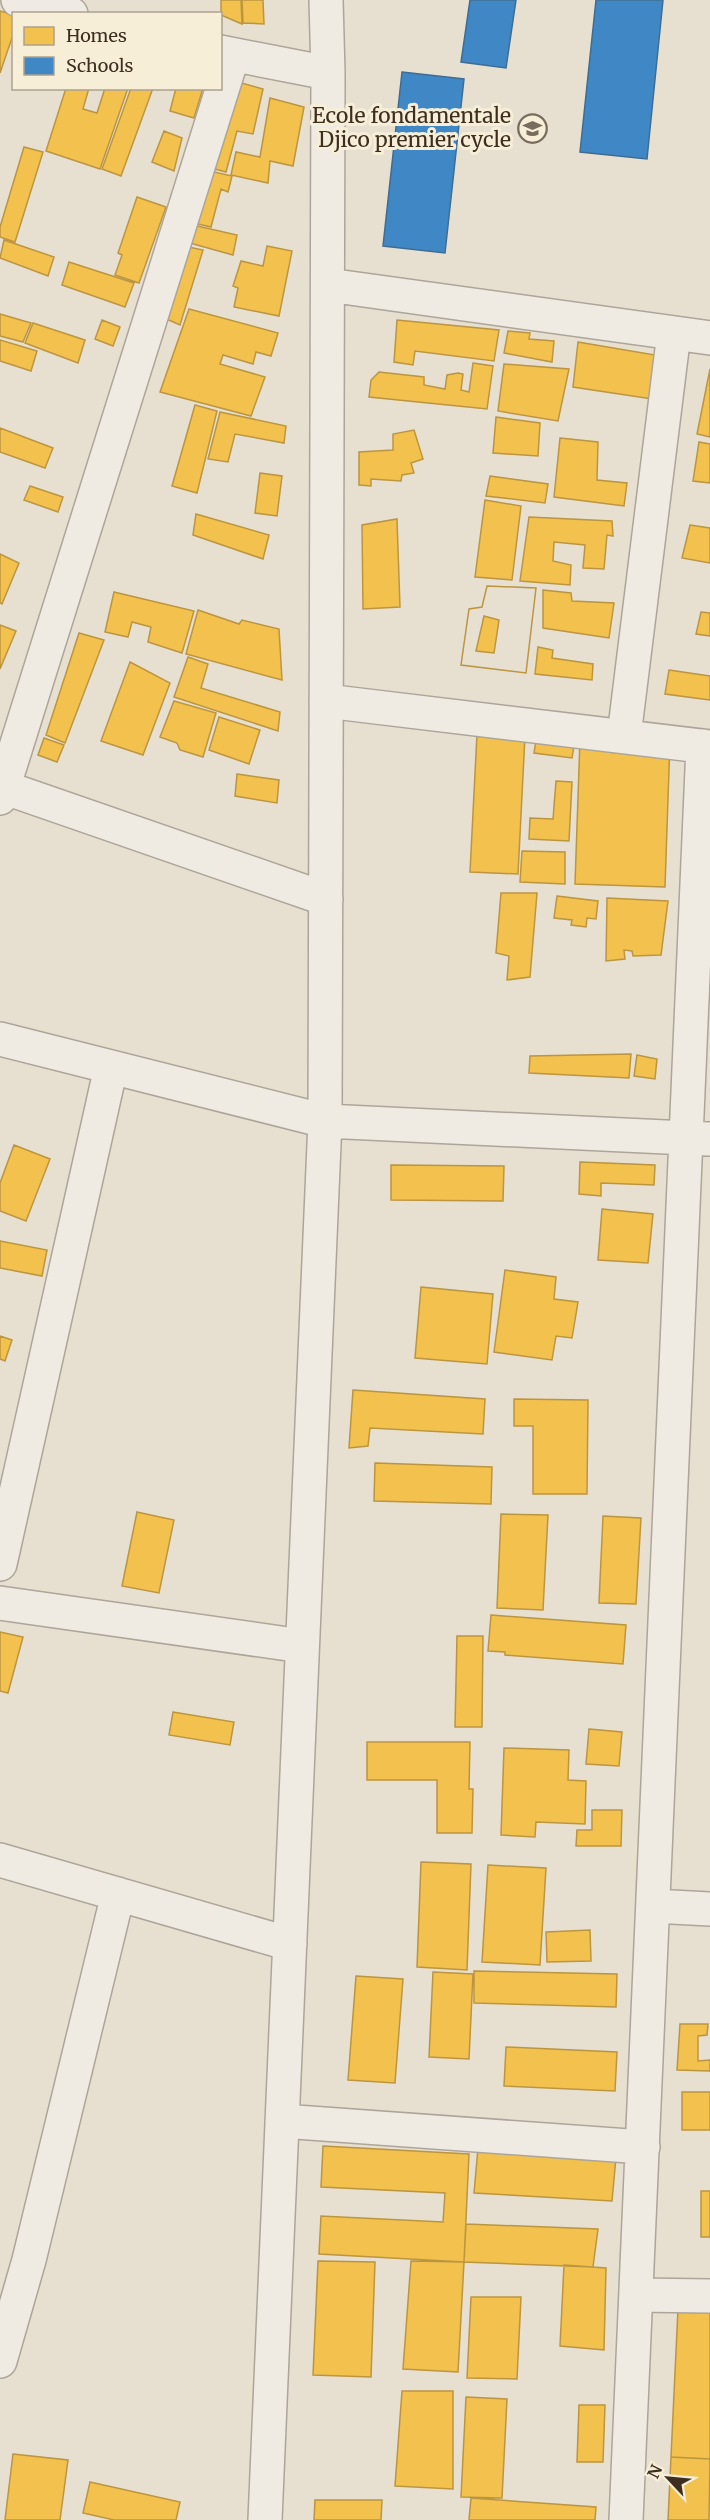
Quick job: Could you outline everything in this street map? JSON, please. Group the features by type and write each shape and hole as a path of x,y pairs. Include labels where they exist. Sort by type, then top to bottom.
{"street":[{"path":"18,0 63,12"},
{"path":"265,2520 325,1121 328,285 326,0"},
{"path":"222,70 227,54 328,73"},
{"path":"216,90 2,792 326,899"},
{"path":"328,285 710,338"},
{"path":"624,736 674,333"},
{"path":"326,701 706,746 699,1139 653,1906 626,2520"},
{"path":"0,1039 325,1121 699,1139"},
{"path":"0,1564 111,1067"},
{"path":"0,1603 303,1646"},
{"path":"0,1860 290,1944"},
{"path":"0,2361 30,2260 118,1894"},
{"path":"653,1906 710,1909"},
{"path":"282,2121 643,2147"},
{"path":"636,2295 710,2296"}],"building: Homes":[{"path":"221,0 241,0 242,24 222,15"},
{"path":"242,0 263,0 264,24 243,23"},
{"path":"0,11 12,14 12,38 0,73"},
{"path":"227,79 263,89 253,134 237,131 226,172 200,165"},
{"path":"65,90 88,90 83,109 97,113 104,90 127,90 100,169 46,151"},
{"path":"130,90 152,90 121,176 102,169"},
{"path":"175,90 202,90 194,118 170,111"},
{"path":"270,98 304,107 293,166 270,161 268,183 231,175 236,152 260,157"},
{"path":"164,131 182,138 174,171 152,162"},
{"path":"24,147 43,152 15,242 0,237 0,227"},
{"path":"201,169 232,176 228,192 221,189 211,227 185,221"},
{"path":"137,197 166,207 139,283 115,275 122,255 118,253"},
{"path":"184,223 237,235 233,255 179,240"},
{"path":"4,240 54,257 48,276 0,258"},
{"path":"179,245 203,250 180,325 155,314"},
{"path":"267,246 292,251 279,316 234,307 238,288 233,286 241,261 263,266"},
{"path":"69,262 134,283 125,307 62,285"},
{"path":"189,309 278,333 271,356 256,352 253,364 223,355 220,364 265,377 251,416 160,392"},
{"path":"0,314 31,323 23,342 0,336"},
{"path":"102,320 120,327 113,346 95,339"},
{"path":"397,320 499,330 494,361 415,351 413,365 394,362"},
{"path":"33,323 85,340 78,363 25,343"},
{"path":"508,331 530,333 529,339 554,341 552,362 504,353"},
{"path":"0,340 37,351 31,371 0,361"},
{"path":"578,342 661,356 652,399 573,387"},
{"path":"473,363 493,366 487,409 369,397 371,380 379,372 424,377 424,385 445,389 447,375 463,374 461,390 469,392"},
{"path":"504,364 569,369 558,421 498,411"},
{"path":"710,369 710,437 697,434"},
{"path":"195,405 217,411 197,493 172,486"},
{"path":"220,412 286,426 284,443 235,434 228,462 208,459"},
{"path":"496,417 540,423 538,456 493,453"},
{"path":"0,428 53,448 45,468 0,452"},
{"path":"414,430 423,459 411,463 414,473 402,475 401,481 371,479 371,486 359,485 359,452 393,450 393,434"},
{"path":"560,438 598,442 597,480 627,483 624,506 554,497"},
{"path":"699,442 710,444 710,483 693,481"},
{"path":"260,473 282,476 277,516 255,513"},
{"path":"490,476 548,484 545,503 486,496"},
{"path":"30,486 63,497 58,512 24,500"},
{"path":"485,500 521,506 512,580 475,577"},
{"path":"196,514 269,535 263,559 193,535"},
{"path":"529,517 612,521 613,536 607,535 604,569 583,568 585,545 554,542 553,561 571,565 570,585 520,581"},
{"path":"397,519 400,607 363,609 362,525"},
{"path":"690,525 710,528 710,563 682,558"},
{"path":"0,554 19,563 2,604 0,603"},
{"path":"487,586 536,588 526,673 461,665 469,609 482,607","holes":["484,616 499,620 494,653 476,651"]},
{"path":"487,586 536,588 526,673 461,665 469,609 482,607"},
{"path":"543,590 571,593 572,601 614,603 609,638 543,628"},
{"path":"114,592 194,611 182,653 148,642 151,627 132,622 128,637 105,632"},
{"path":"198,610 239,624 242,620 279,629 282,680 186,654"},
{"path":"701,612 710,613 710,636 696,634"},
{"path":"0,625 16,631 0,669"},
{"path":"79,633 104,640 65,743 46,735"},
{"path":"538,647 553,650 552,658 593,664 592,680 535,674"},
{"path":"188,657 208,664 201,688 280,712 278,731 174,697"},
{"path":"130,662 170,683 143,755 101,741"},
{"path":"669,670 710,676 710,700 665,694"},
{"path":"174,701 216,713 203,757 180,750 177,743 160,737"},
{"path":"219,717 260,730 249,764 209,750"},
{"path":"538,728 576,734 572,758 534,753"},
{"path":"477,734 525,736 518,874 470,872"},
{"path":"44,738 64,745 57,762 38,755"},
{"path":"580,739 670,741 665,887 575,884"},
{"path":"237,774 279,780 277,803 235,796"},
{"path":"556,781 572,782 569,841 529,839 530,818 553,819"},
{"path":"522,851 565,852 565,884 520,882"},
{"path":"501,893 537,893 530,977 507,980 509,956 496,953"},
{"path":"557,896 598,901 596,919 587,918 586,927 571,925 572,920 554,918"},
{"path":"607,898 668,901 661,955 633,956 632,951 624,950 625,959 606,961"},
{"path":"631,1054 629,1078 529,1073 530,1056"},
{"path":"637,1055 657,1059 655,1079 634,1076"},
{"path":"14,1145 50,1159 26,1221 0,1211 0,1183"},
{"path":"580,1162 655,1165 654,1185 601,1183 601,1196 579,1194"},
{"path":"391,1165 504,1166 503,1201 391,1200"},
{"path":"602,1209 653,1214 648,1263 598,1260"},
{"path":"0,1241 47,1250 42,1276 0,1268"},
{"path":"505,1270 556,1277 554,1299 578,1302 572,1338 556,1336 552,1360 494,1352"},
{"path":"421,1287 493,1294 487,1364 415,1358"},
{"path":"0,1336 12,1340 5,1361 0,1359"},
{"path":"353,1390 485,1399 483,1434 370,1428 368,1446 349,1448"},
{"path":"514,1399 588,1400 587,1494 533,1494 533,1426 514,1426"},
{"path":"375,1463 492,1467 491,1504 374,1501"},
{"path":"137,1512 174,1520 159,1593 122,1586"},
{"path":"501,1514 548,1515 543,1610 497,1608"},
{"path":"603,1516 641,1518 636,1604 599,1603"},
{"path":"491,1615 626,1625 623,1664 505,1655 505,1652 488,1651"},
{"path":"0,1632 23,1637 8,1693 0,1691"},
{"path":"457,1636 483,1636 482,1727 455,1727"},
{"path":"173,1712 234,1722 230,1745 169,1735"},
{"path":"589,1729 622,1732 619,1766 586,1764"},
{"path":"367,1742 470,1742 469,1789 473,1789 472,1833 437,1833 437,1780 367,1780"},
{"path":"504,1748 569,1750 568,1780 586,1781 585,1824 536,1822 535,1837 501,1835"},
{"path":"592,1810 622,1810 621,1846 576,1846 577,1830 592,1830"},
{"path":"421,1862 471,1864 467,1970 417,1967"},
{"path":"488,1865 546,1868 540,1965 482,1962"},
{"path":"590,1930 591,1961 547,1962 546,1932"},
{"path":"474,1971 617,1974 616,2007 474,2003"},
{"path":"433,1972 473,1974 469,2059 429,2057"},
{"path":"356,1976 403,1979 395,2083 348,2080"},
{"path":"680,2024 708,2024 707,2035 698,2036 698,2061 710,2060 710,2071 677,2070"},
{"path":"506,2047 617,2052 615,2091 504,2086"},
{"path":"682,2092 710,2092 710,2130 682,2130"},
{"path":"323,2146 469,2154 464,2262 319,2254 321,2216 443,2222 445,2193 321,2187"},
{"path":"478,2148 616,2157 612,2201 474,2193"},
{"path":"701,2191 710,2191 710,2237 701,2237"},
{"path":"466,2224 598,2229 593,2267 464,2262"},
{"path":"318,2261 375,2262 371,2377 313,2375"},
{"path":"411,2261 464,2262 458,2372 403,2369"},
{"path":"564,2265 606,2268 604,2350 560,2346"},
{"path":"471,2297 521,2297 517,2379 467,2378"},
{"path":"678,2309 710,2310 710,2459 671,2457"},
{"path":"402,2391 453,2391 453,2489 395,2486"},
{"path":"466,2397 507,2399 502,2498 461,2497"},
{"path":"579,2405 605,2405 603,2462 577,2462"},
{"path":"13,2454 68,2460 60,2520 5,2520"},
{"path":"671,2457 710,2459 709,2520 668,2520"},
{"path":"90,2482 180,2502 176,2520 114,2520 83,2513"},
{"path":"471,2498 596,2507 595,2520 469,2520"},
{"path":"315,2500 382,2500 381,2520 314,2520"}],"building: Schools":[{"path":"470,0 516,0 506,68 461,62"},
{"path":"596,0 663,0 647,159 580,152"},
{"path":"402,72 464,79 445,253 383,246"}],"place":[{"name":"Ecole fondamentale Djico premier cycle","path":"532,128"}]}
